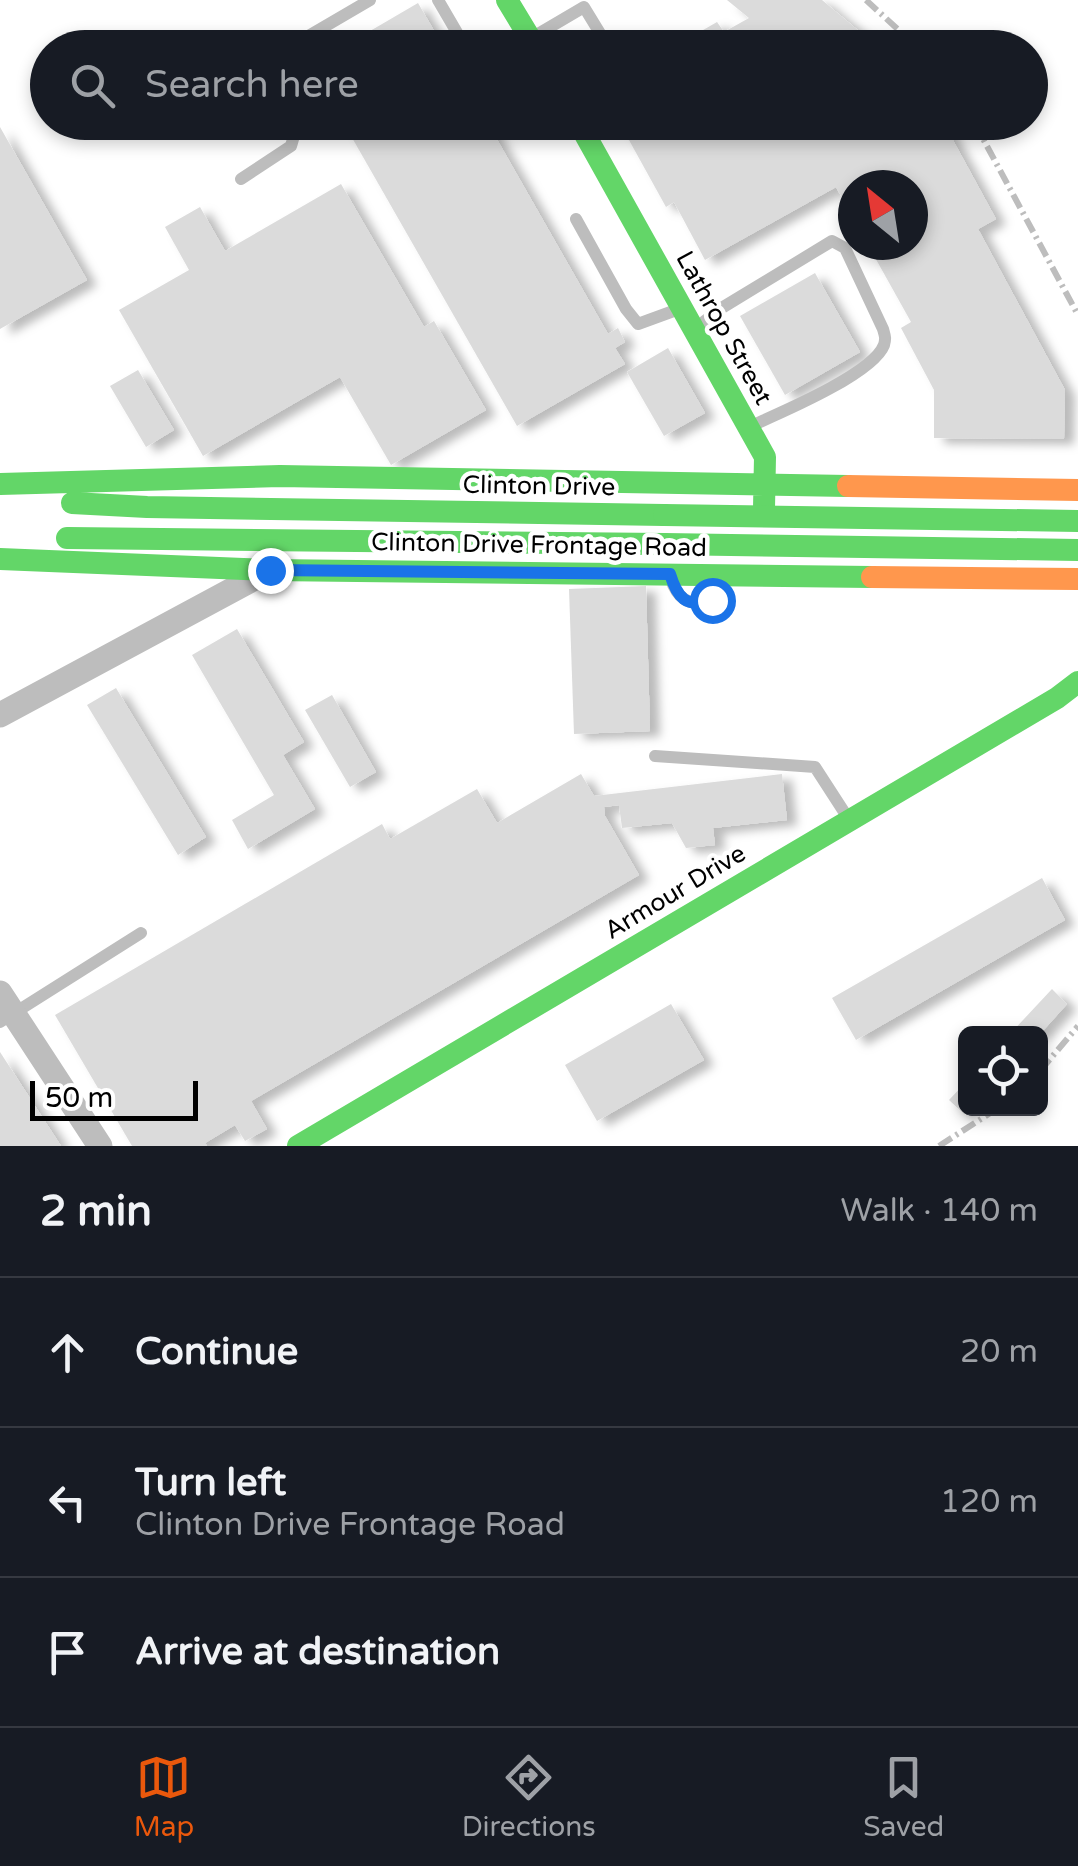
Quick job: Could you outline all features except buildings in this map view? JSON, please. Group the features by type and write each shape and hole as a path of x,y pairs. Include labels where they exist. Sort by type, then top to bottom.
{"street":[{"path":"507,0 525,30"},
{"name":"Lathrop Street","path":"588,140 765,457 764,576"},
{"path":"0,484 280,476 1078,490"},
{"name":"Clinton Drive","path":"0,497 147,507 1078,521"},
{"path":"0,540 107,537 1078,550"},
{"name":"Clinton Drive Frontage Road","path":"0,559 270,570 1078,579"},
{"path":"0,715 270,570"},
{"name":"Armour Drive","path":"298,1146 1078,682"},
{"path":"4,1009 100,1146"}],"lane":[{"path":"319,30 370,0"},
{"path":"438,0 456,30"},
{"path":"552,30 590,4 601,30"},
{"path":"242,178 291,146 293,140"},
{"path":"576,219 638,324 682,308"},
{"path":"694,330 720,309 832,241 845,248 883,329 883,348 859,372 748,427"},
{"path":"655,756 815,768 850,820"},
{"path":"4,1009 141,933"}],"railway":[{"path":"866,0 898,30"},
{"path":"984,140 1078,315"},
{"path":"1048,1062 1078,1026"},
{"path":"939,1146 986,1116"}],"traffic: fast":[{"path":"507,0 525,30"},
{"path":"588,140 765,457 764,508"},
{"path":"0,484 280,476 848,486"},
{"path":"72,503 664,515"},
{"path":"664,515 1078,521"},
{"path":"67,538 664,544"},
{"path":"664,544 1078,550"},
{"path":"0,559 270,570 872,577"},
{"path":"298,1146 1057,698 1078,682"}],"traffic: slow":[{"path":"848,486 1078,490"},
{"path":"872,577 1078,579"}],"route":[{"path":"270,570 670,574 676,593 683,600 712,600"}]}
